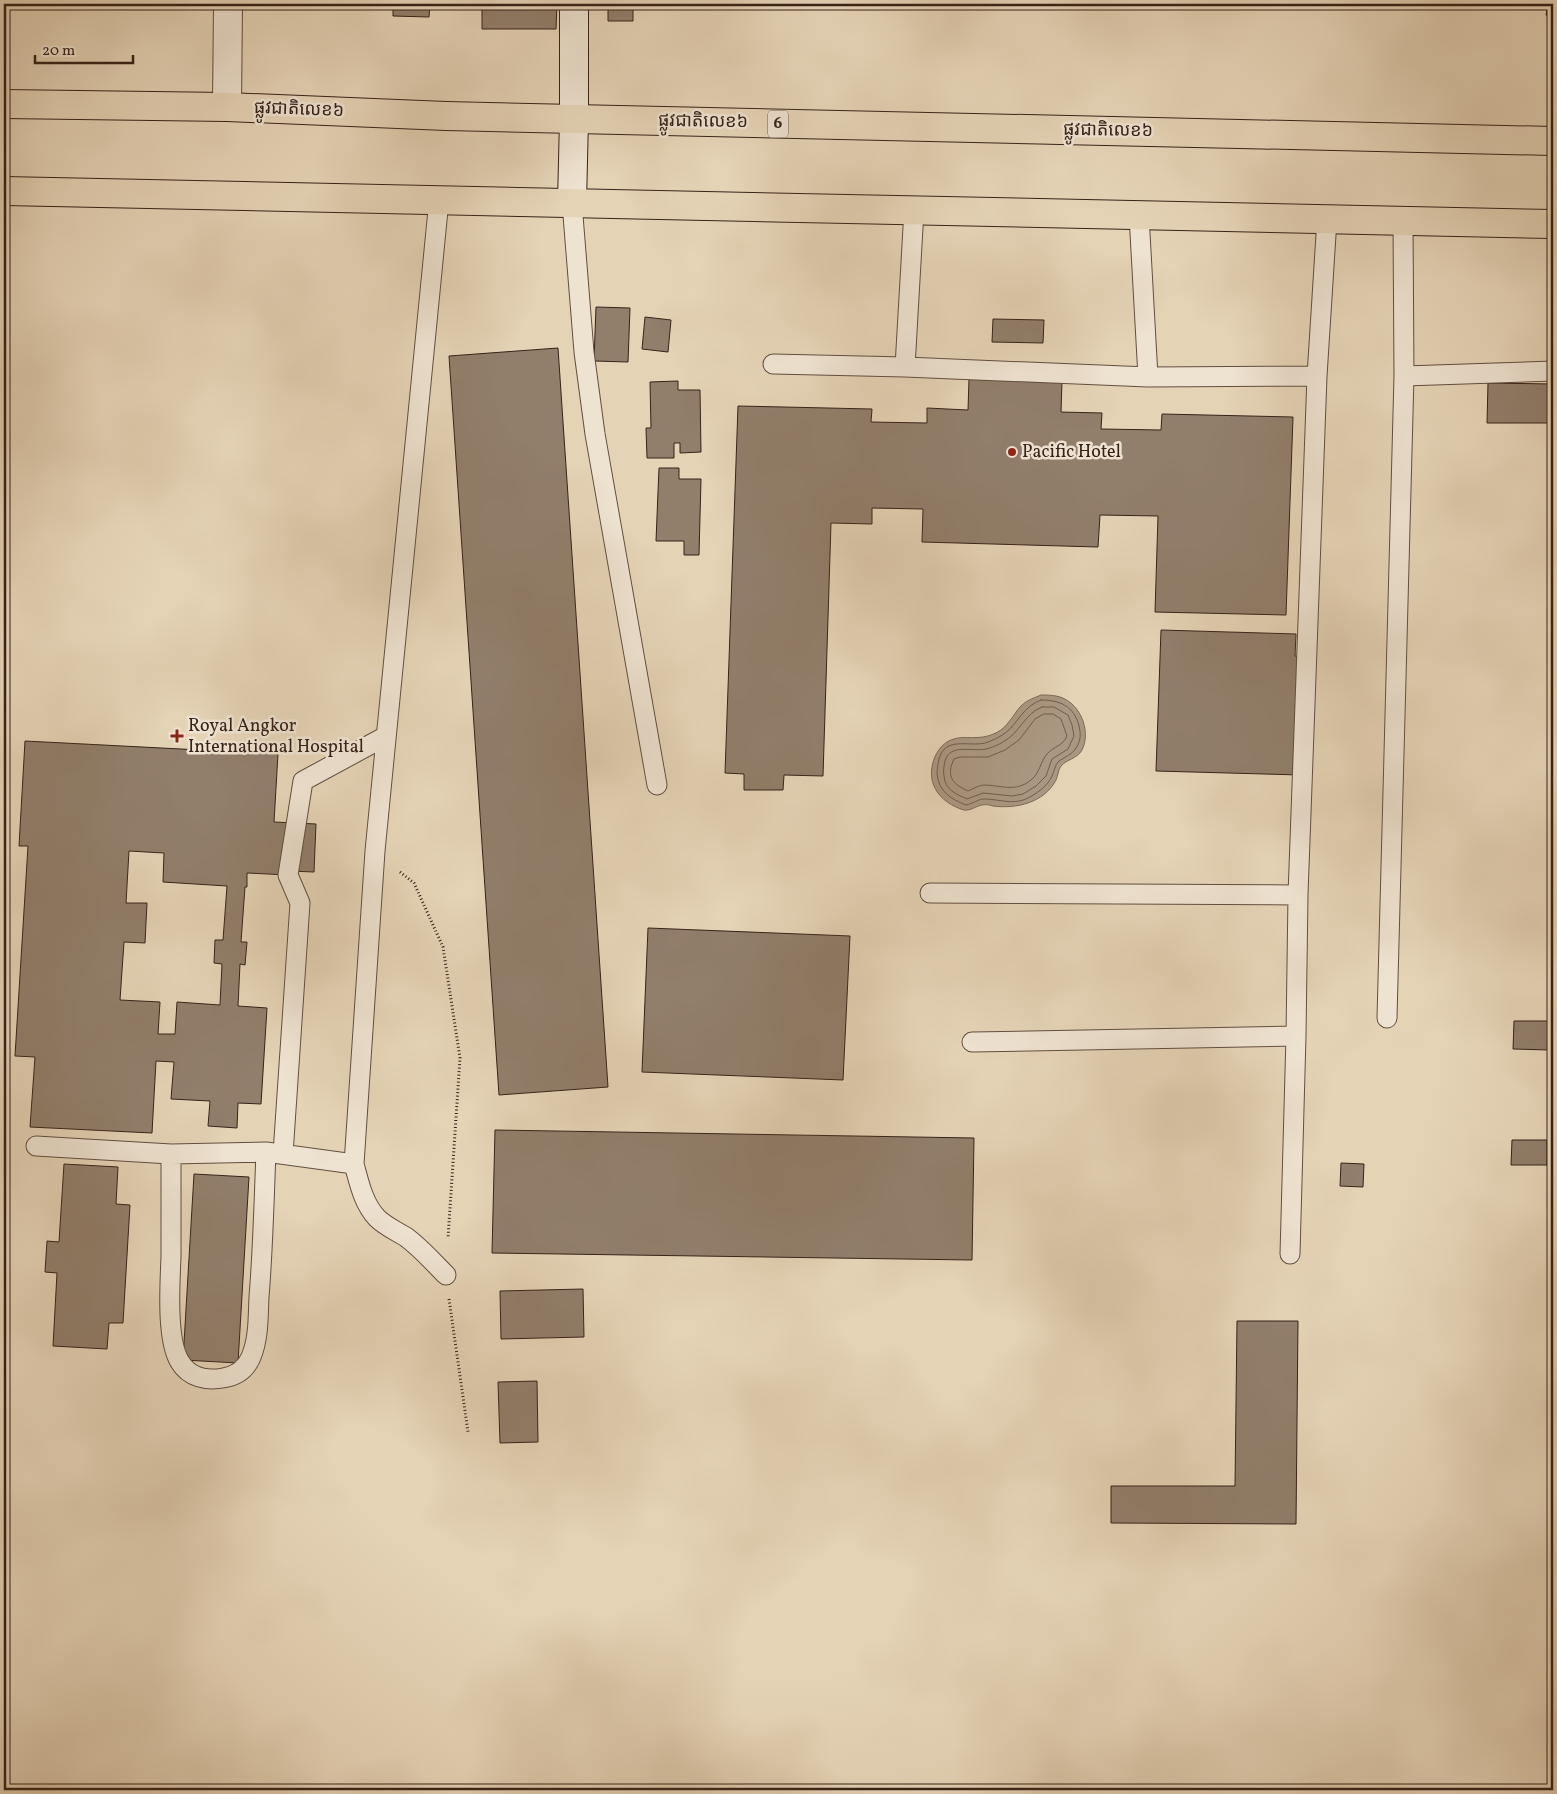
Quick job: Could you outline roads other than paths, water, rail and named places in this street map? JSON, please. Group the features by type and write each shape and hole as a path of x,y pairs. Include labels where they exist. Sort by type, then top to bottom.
{"highway":[{"name":"ផ្លូវជាតិលេខ៦","path":"4,104 228,107 446,116 1553,141"},
{"path":"4,191 1553,224"}],"street":[{"path":"228,4 228,107"},
{"path":"572,203 574,4"}],"lane":[{"path":"439,200 375,851 354,1164 362,1192 376,1218 406,1238 446,1275"},
{"path":"572,203 584,352 595,434 657,785"},
{"path":"905,367 914,210"},
{"path":"1139,215 1148,377"},
{"path":"1290,1254 1298,895 1317,376 1327,219"},
{"path":"1387,1018 1404,376 1403,220"},
{"path":"773,364 905,367 1148,377 1317,376"},
{"path":"1404,376 1553,371"},
{"path":"171,1154 170,1308 173,1342 179,1361 188,1372 200,1378 215,1380 240,1372 247,1365 256,1343 262,1266 300,902 288,875 302,782 386,736"},
{"path":"930,893 1298,895"},
{"path":"972,1042 1296,1036"},
{"path":"36,1146 171,1154 274,1153 354,1164"}],"water":[{"path":"1041,695 1056,696 1071,703 1081,717 1085,734 1082,750 1061,766 1051,788 1029,803 1002,807 985,805 964,810 951,805 943,799 932,782 931,775 934,760 940,748 945,743 956,738 977,738 989,736 1000,731 1023,704"}],"place":[{"name":"Pacific Hotel","path":"1012,452"},
{"name":"Royal Angkor International Hospital","path":"177,736"}]}
